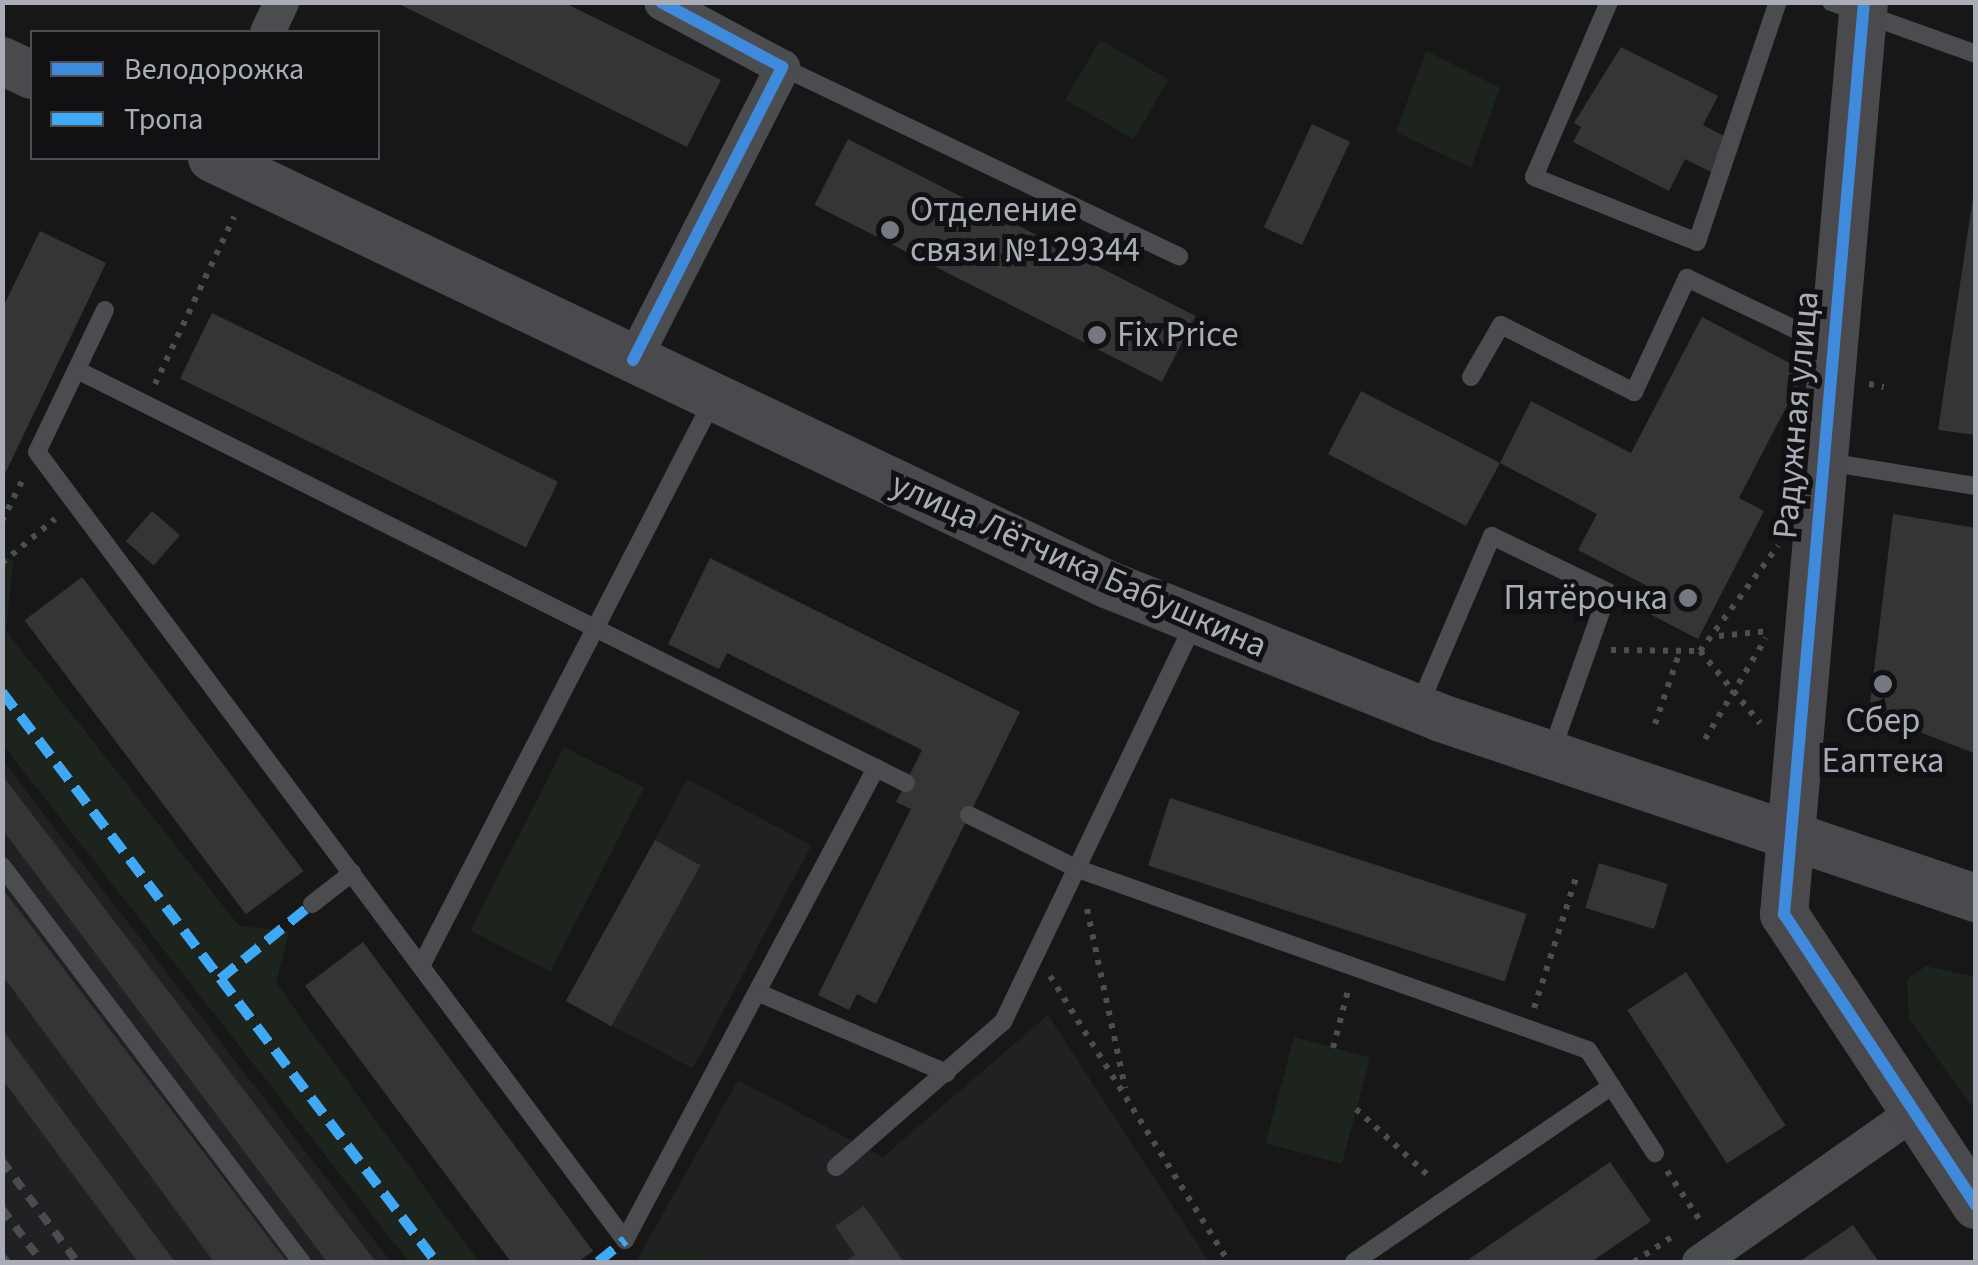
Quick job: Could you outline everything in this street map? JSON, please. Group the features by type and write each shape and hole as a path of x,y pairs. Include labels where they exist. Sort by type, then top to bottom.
{"main road":[{"name":"Радужная улица","path":"1853,6 1832,347 1784,914 1976,1205"},
{"name":"улица Лётчика Бабушкина","path":"216,160 713,399 1195,620 1418,709 1976,898"}],"street":[{"path":"268,30 282,2"},
{"path":"633,360 782,67 661,2"},
{"path":"1699,1262 1912,1113"}],"lane":[{"path":"1609,2 1534,176 1697,242 1778,2"},
{"path":"1853,6 1976,54"},
{"path":"782,67 1180,256"},
{"path":"1471,378 1501,325 1634,392 1688,278 1832,347"},
{"path":"105,310 37,452 625,1240 876,768"},
{"path":"76,370 906,783"},
{"path":"421,966 713,399"},
{"path":"1822,461 1976,486"},
{"path":"1418,709 1492,536 1608,592 1551,754"},
{"path":"836,1167 1002,1022 1195,620"},
{"path":"970,815 1078,869 1588,1050 1656,1153"},
{"path":"2,866 302,1262"},
{"path":"312,904 352,873"},
{"path":"759,994 947,1073"},
{"path":"1354,1262 1612,1086"}],"path":[{"path":"146,403 234,218"},
{"path":"2,521 37,452"},
{"path":"2,562 74,502"},
{"path":"1628,651 1700,650 1719,636 1764,554 1792,538"},
{"path":"1705,740 1778,620"},
{"path":"1719,636 1770,631"},
{"path":"1700,650 1774,740"},
{"path":"1655,724 1680,651"},
{"path":"1078,869 1127,1096"},
{"path":"1528,1028 1578,872"},
{"path":"1036,954 1230,1262"},
{"path":"1333,1048 1354,966"},
{"path":"1356,1109 1450,1197"},
{"path":"1656,1153 1699,1218"}],"shaded area":[{"path":"1100,40 1168,80 1134,139 1066,100"},
{"path":"1426,51 1500,88 1471,168 1396,132"},
{"path":"3,556 13,561 6,631 239,926 289,931 276,983 479,1262 409,1262 3,745"},
{"path":"564,747 644,788 551,971 470,931"},
{"path":"3,761 391,1262 3,1262"},
{"path":"687,779 811,845 693,1069 568,1002"},
{"path":"1926,966 1975,977 1975,1110 1909,1019 1907,979"},
{"path":"1048,1015 1209,1262 636,1262 738,1080 883,1157"},
{"path":"1294,1037 1370,1057 1342,1164 1266,1143"},
{"path":"663,1248 706,1252 707,1262 640,1262"}],"building":[{"path":"395,2 563,2 721,80 687,147"},
{"path":"1621,47 1718,96 1703,125 1738,143 1721,177 1685,159 1669,191 1573,142 1581,127 1574,123"},
{"path":"1312,124 1350,142 1302,245 1264,227"},
{"path":"848,139 1195,316 1162,382 814,205"},
{"path":"1976,178 1976,435 1938,430"},
{"path":"40,231 106,263 2,480 2,309"},
{"path":"212,313 558,482 526,547 180,379"},
{"path":"1702,317 1805,371 1739,498 1764,511 1698,639 1642,610 1653,589 1578,550 1597,514 1500,463 1531,401 1631,453"},
{"path":"1361,391 1500,463 1466,526 1328,454"},
{"path":"152,511 180,535 154,565 126,541"},
{"path":"1893,514 1976,528 1976,754 1869,712"},
{"path":"710,558 1020,712 876,1004 857,994 849,1010 818,995 911,809 896,802 922,750 727,653 719,669 668,644"},
{"path":"82,577 303,871 246,914 24,620"},
{"path":"2,775 376,1262 327,1262 2,829"},
{"path":"1170,798 1527,914 1505,981 1148,866"},
{"path":"655,840 700,865 611,1026 566,1001"},
{"path":"1599,863 1668,884 1654,929 1585,908"},
{"path":"2,888 287,1262 214,1262 2,975"},
{"path":"363,942 593,1251 578,1262 511,1262 305,986"},
{"path":"1686,972 1786,1125 1727,1164 1627,1010"},
{"path":"2,1029 175,1262 138,1262 2,1079"},
{"path":"1610,1162 1651,1221 1591,1262 1465,1262"},
{"path":"864,1206 904,1262 844,1262 855,1255 835,1226"},
{"path":"1853,1225 1879,1262 1799,1262"}],"railway":[{"path":"2,1161 77,1262"},
{"path":"2,1209 42,1262"},
{"path":"2,1257 7,1262"}],"marked path":[{"path":"2,692 436,1262"},
{"path":"220,979 312,904"},
{"path":"598,1262 625,1240"}],"cycle path":[{"path":"633,360 782,67 661,2"},
{"path":"1864,2 1784,914 1976,1205"}],"place":[{"name":"Отделение связи №129344","path":"890,230"},
{"name":"Fix Price","path":"1097,335"},
{"name":"Пятёрочка","path":"1688,598"},
{"name":"Сбер Еаптека","path":"1883,684"}]}
